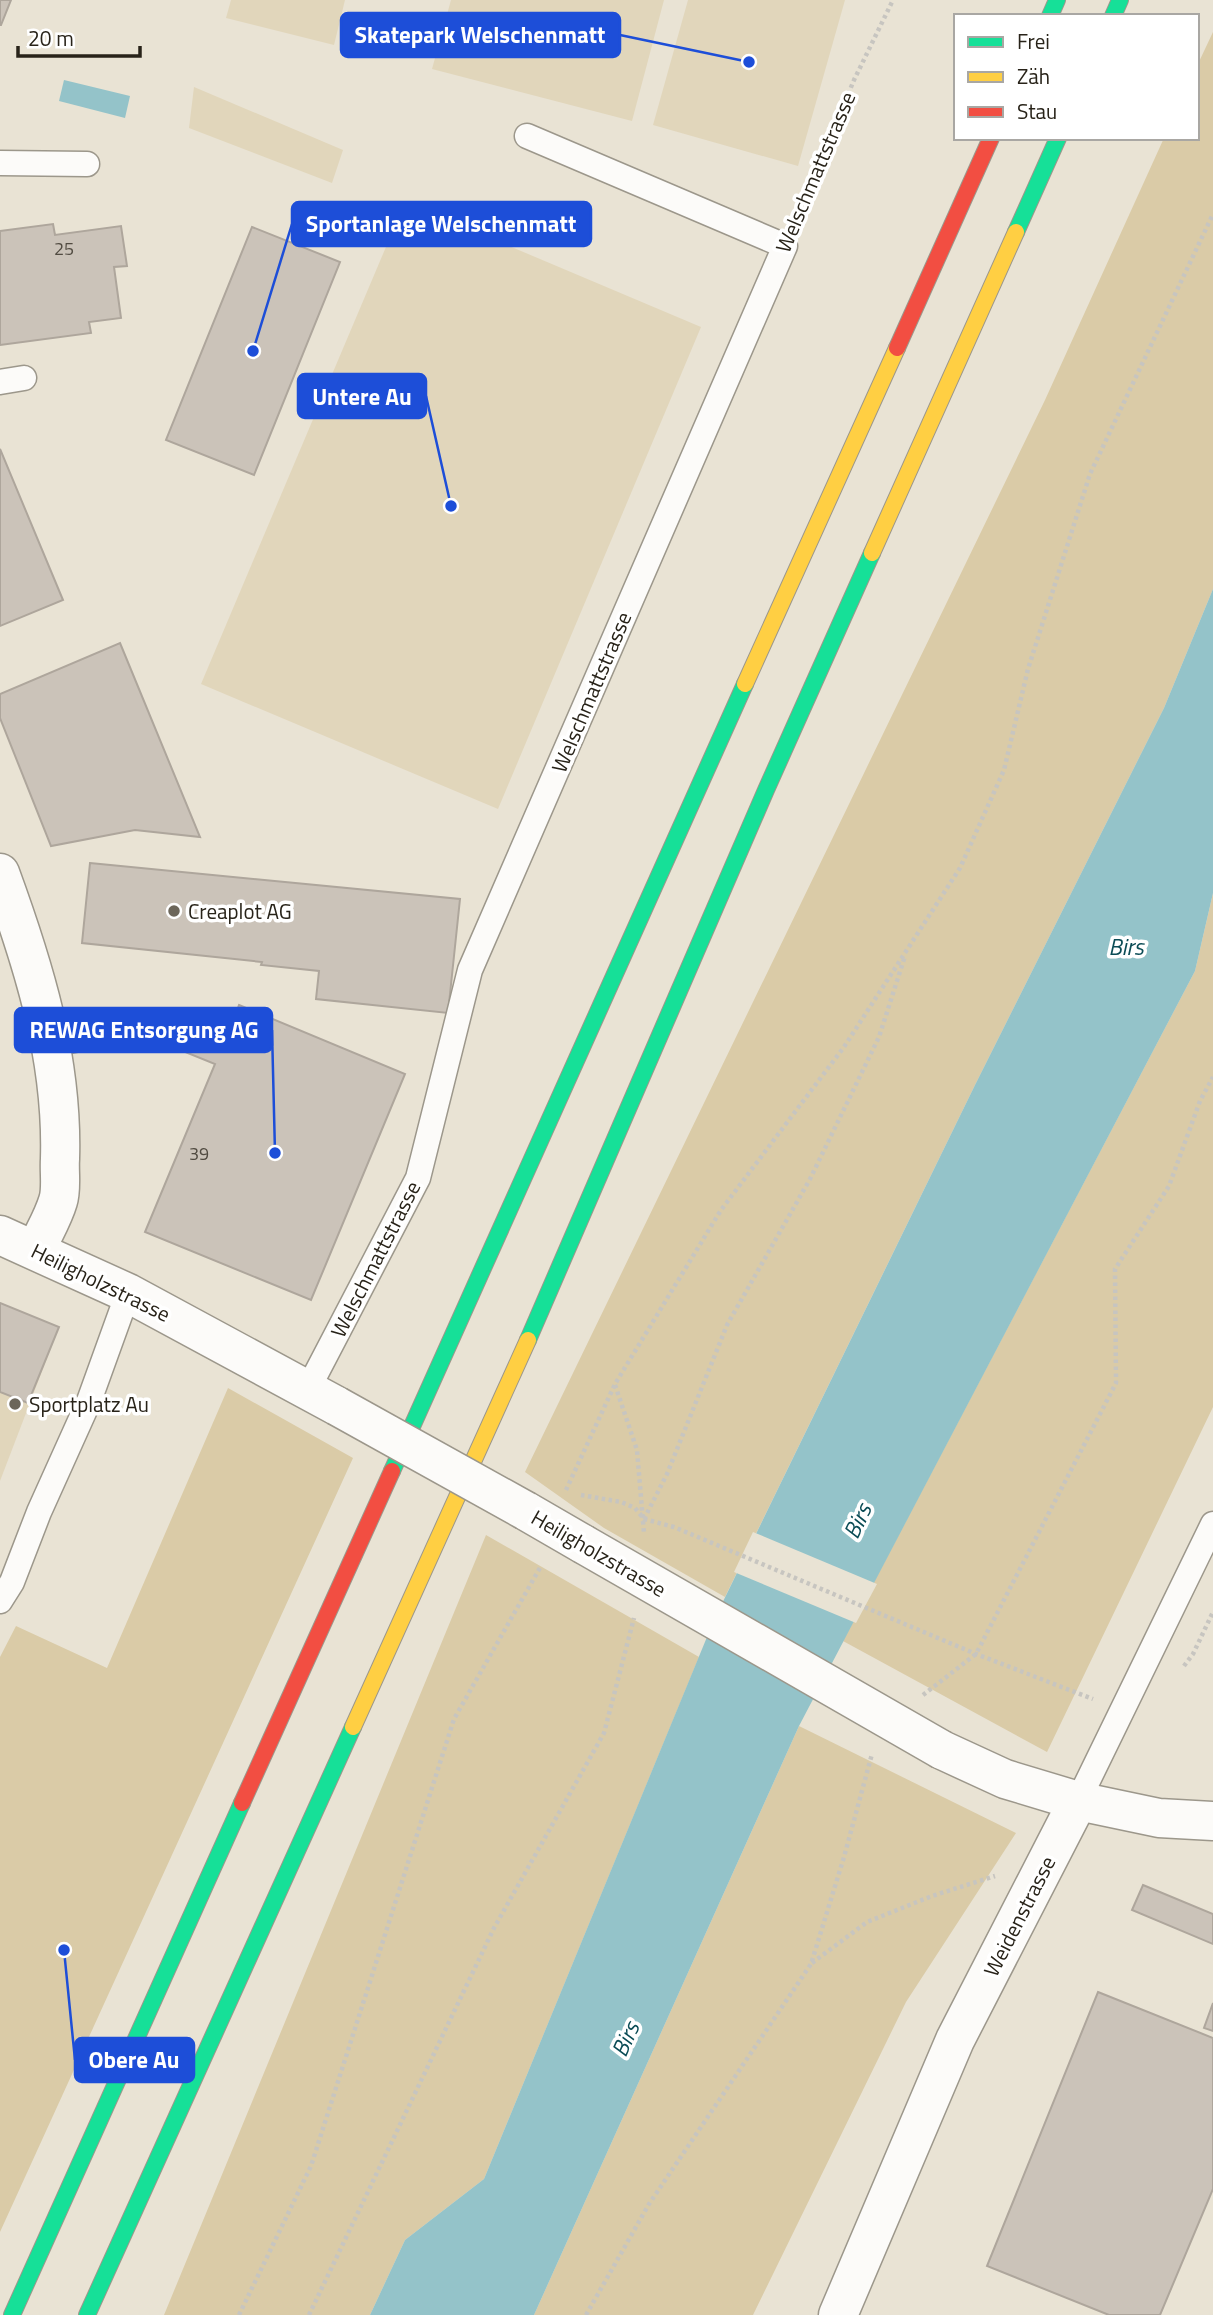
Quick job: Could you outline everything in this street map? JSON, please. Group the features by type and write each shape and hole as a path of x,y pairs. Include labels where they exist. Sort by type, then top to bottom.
{"highway":[{"path":"12,2315 989,140"},
{"path":"87,2315 516,1366 766,790 1057,140"}],"street":[{"path":"0,873 29,956 52,1044 61,1131 59,1200 36,1250"},
{"name":"Heiligholzstrasse","path":"0,1235 128,1293 323,1398 572,1537 942,1750 1005,1779 1078,1801 1158,1818 1213,1821"},
{"name":"Weidenstrasse","path":"838,2315 956,2040 1078,1801"}],"lane":[{"path":"527,136 785,246"},
{"path":"0,163 87,164"},
{"name":"Welschmattstrasse","path":"323,1398 418,1178 470,970 785,246"},
{"path":"52,1044 114,1033"},
{"path":"0,1601 12,1582 39,1512 89,1401 128,1293"},
{"name":"Weidenstrasse","path":"1078,1801 1211,1533"}],"path":[{"name":"Welschmattstrasse","path":"785,246 854,80 893,0"},
{"path":"1122,1710 976,1654 674,1527 644,1519 635,1508 621,1502 565,1493 615,1384 721,1210 844,1046 960,868 1004,770 1028,669 1090,474 1213,214"},
{"path":"644,1519 667,1475 727,1325 810,1179 879,1037 906,951"},
{"path":"921,1696 976,1654 1116,1383 1115,1269 1169,1186 1200,1101 1213,1077"},
{"path":"615,1384 637,1450 644,1519"},
{"path":"239,2315 311,2166 454,1718 572,1537"},
{"path":"309,2315 494,1928 604,1732 634,1618"},
{"path":"586,2315 649,2204 811,1964 873,1751"},
{"path":"811,1964 867,1922 932,1896 1047,1860"}],"shaded area":[{"path":"231,0 345,0 334,45 226,18"},
{"path":"451,0 664,0 632,121 432,69"},
{"path":"688,0 845,0 798,166 653,125"},
{"path":"1213,32 1213,589 1164,708 975,1085 725,1597 604,1528 525,1472 1045,400 1163,140 1199,140 1199,62"},
{"path":"194,87 343,150 332,183 189,128"},
{"path":"405,202 701,327 498,809 201,684"},
{"path":"1213,893 1213,1407 1047,1752 843,1641 1195,971"},
{"name":"Sportplatz Au","path":"0,1303 59,1327 0,1481"},
{"path":"228,1388 353,1458 0,2232 0,1657 16,1626 107,1668"},
{"path":"486,1535 699,1657 484,2179 405,2240 370,2315 164,2315"},
{"path":"799,1726 1016,1833 906,2002 753,2315 534,2315"}],"water":[{"path":"64,80 130,96 125,118 59,101"},
{"name":"Birs","path":"1213,589 1213,893 1195,971 799,1726 534,2315 370,2315 405,2240 484,2179 714,1620 975,1085 1164,708"}],"pier":[{"path":"753,1532 877,1584 856,1623 734,1572"}],"building":[{"path":"0,0 11,0 1,25 0,25"},
{"path":"53,224 55,235 121,226 127,266 114,267 121,318 89,322 91,333 0,345 0,231"},
{"path":"252,227 340,262 254,475 166,440"},
{"path":"0,449 63,600 0,626"},
{"path":"120,643 200,837 135,830 51,846 0,718 0,694"},
{"path":"90,863 460,899 448,1013 316,999 319,971 261,965 262,962 82,943"},
{"path":"239,1005 405,1074 311,1300 145,1232 215,1064 158,1041 150,1025 157,1009 235,1016"},
{"name":"Sportplatz Au","path":"0,1303 59,1327 28,1403 0,1392"},
{"path":"1143,1885 1213,1914 1213,1944 1132,1910"},
{"path":"1098,1992 1213,2038 1213,2189 1160,2315 1109,2315 987,2266"},
{"path":"1213,2003 1213,2031 1204,2028"}],"traffic: fast":[{"path":"1051,14 1057,0"},
{"path":"1114,14 1120,0"},
{"path":"1016,232 1057,140"},
{"path":"528,1340 766,790 872,553"},
{"path":"392,1471 745,684"},
{"path":"87,2315 353,1727"},
{"path":"12,2315 242,1803"}],"traffic: slow":[{"path":"872,553 1016,232"},
{"path":"745,684 897,348"},
{"path":"353,1727 528,1340"}],"traffic: jam":[{"path":"897,348 990,140"},
{"path":"242,1803 392,1471"}],"place":[{"name":"Skatepark Welschenmatt","path":"749,62"},
{"name":"Sportanlage Welschenmatt","path":"253,351"},
{"name":"Untere Au","path":"451,506"},
{"name":"Creaplot AG","path":"174,911"},
{"name":"REWAG Entsorgung AG","path":"275,1153"},
{"name":"Sportplatz Au","path":"15,1404"},
{"name":"Obere Au","path":"64,1950"}]}
